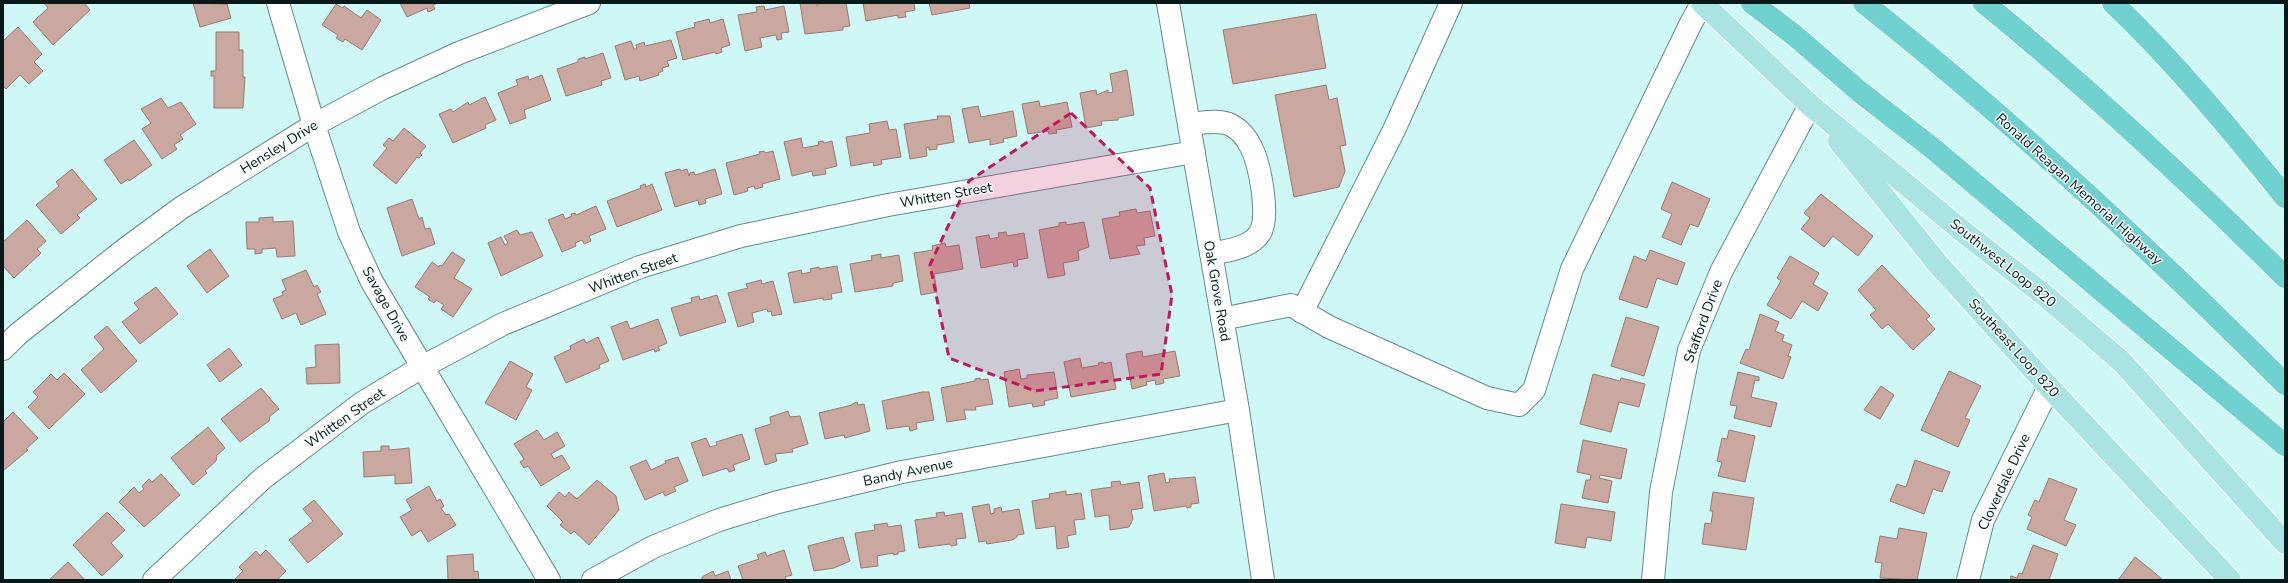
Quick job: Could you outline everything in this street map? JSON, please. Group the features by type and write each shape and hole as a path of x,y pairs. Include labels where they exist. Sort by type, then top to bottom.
{"highway":[{"path":"1752,3 1794,35 1860,92 1937,152 2281,441"},
{"name":"Ronald Reagan Memorial Highway","path":"1864,3 2028,142 2112,217 2285,384"},
{"path":"1984,3 2151,150 2285,277"},
{"path":"2113,3 2135,24 2222,118 2285,197"}],"main road":[{"name":"Southwest Loop 820","path":"1702,3 1810,105 1966,234 2043,294 2122,362 2283,540"},
{"name":"Southeast Loop 820","path":"1810,105 1937,263 2049,387 2230,580"}],"street":[{"name":"Savage Drive","path":"278,3 314,125 349,232 372,282 549,580"},
{"name":"Hensley Drive","path":"3,349 18,334 124,250 175,213 314,125 383,88 459,53 590,3"},
{"name":"Oak Grove Road","path":"1168,3 1238,410 1263,580"},
{"path":"1302,312 1394,130 1450,3"},
{"path":"1222,319 1291,305 1329,327 1487,398 1519,404 1534,390 1572,269 1684,36 1702,3"},
{"name":"Stafford Drive","path":"1653,580 1661,492 1689,350 1721,272 1810,105"},
{"path":"1189,124 1215,122 1230,125 1244,135 1252,148 1266,209 1265,223 1260,234 1249,244 1211,254"},
{"name":"Whitten Street","path":"154,580 262,479 362,404 422,367 503,324 632,270 741,236 888,205 1194,152"},
{"name":"Cloverdale Drive","path":"1968,580 1983,520 2049,387"},
{"name":"Bandy Avenue","path":"593,580 653,547 719,520 778,502 902,472 1238,410"}],"highlighted area":[{"path":"1071,113 1150,188 1172,295 1161,374 1035,391 949,358 930,265 969,181"}],"building":[{"path":"44,3 84,3 90,10 53,45 33,22 48,8"},
{"path":"193,3 227,4 231,18 200,27"},
{"path":"400,3 438,3 433,5 435,9 428,12 427,8 407,17"},
{"path":"800,3 817,3 817,6 821,3 846,3 850,26 843,27 843,30 805,34"},
{"path":"863,3 914,3 915,10 905,12 906,17 898,18 898,15 866,21"},
{"path":"929,3 969,3 970,8 932,15"},
{"path":"336,4 343,8 344,6 361,18 367,10 381,20 362,50 345,39 343,42 336,38 338,35 322,25"},
{"path":"764,6 765,10 784,6 789,32 781,33 782,39 777,40 776,35 760,38 762,47 745,51 738,15 757,12 756,7"},
{"path":"1316,14 1326,68 1233,84 1223,30"},
{"path":"709,19 710,23 723,19 730,45 721,48 722,52 716,54 715,52 683,60 676,32 695,27 694,23"},
{"path":"18,27 42,54 34,62 43,71 29,84 20,75 6,89 3,86 3,41"},
{"path":"216,32 239,32 239,50 243,50 243,77 245,77 243,108 214,108 214,76 211,76 211,71 216,71"},
{"path":"671,40 677,58 667,61 669,66 662,68 663,71 658,73 659,75 640,81 639,76 625,80 615,46 631,41 634,49 637,49 636,45 644,42 645,46"},
{"path":"603,53 611,78 601,81 602,85 566,96 557,69 578,62 578,59 585,57 585,59"},
{"path":"1127,70 1134,115 1118,118 1118,120 1101,121 1102,125 1086,128 1080,93 1096,90 1097,95 1108,90 1108,93 1113,92 1110,74"},
{"path":"542,75 551,100 524,110 526,118 510,124 498,93 518,85 516,80 528,76 529,80"},
{"path":"1326,85 1329,100 1337,98 1346,145 1340,146 1345,171 1339,187 1294,197 1275,95"},
{"path":"485,97 496,120 485,125 486,128 453,143 439,114 451,109 453,112 468,102 469,105"},
{"path":"161,98 168,108 181,102 196,124 180,135 183,139 174,145 177,149 162,159 142,129 151,123 141,109"},
{"path":"1039,101 1040,107 1067,102 1072,127 1056,130 1057,133 1049,134 1048,131 1028,134 1022,104"},
{"path":"978,106 981,117 1013,111 1017,136 1003,139 1004,142 990,145 990,139 969,143 962,109"},
{"path":"937,116 950,116 954,142 937,145 937,149 929,150 929,147 926,148 927,156 910,159 904,124 938,119"},
{"path":"887,121 889,130 896,129 901,157 881,160 882,164 874,166 873,162 851,166 846,137 870,133 869,124"},
{"path":"404,128 426,146 420,153 422,155 419,158 417,157 396,184 373,165 387,148 383,145 389,138 393,141"},
{"path":"801,138 803,148 819,145 818,142 823,141 824,143 832,141 837,166 825,169 826,174 813,176 812,171 792,176 784,142"},
{"path":"134,140 152,165 129,181 128,179 121,184 104,160"},
{"path":"764,151 765,153 773,151 780,179 762,184 763,187 755,189 754,186 747,188 748,191 734,195 726,163 760,154 759,152"},
{"path":"72,169 97,199 77,215 80,218 61,234 36,205 59,186 56,182"},
{"path":"680,169 681,171 687,169 689,176 690,173 694,172 695,175 715,169 722,194 705,199 706,203 699,205 698,200 675,207 665,173"},
{"path":"1672,182 1710,199 1698,227 1690,224 1681,245 1662,237 1672,214 1661,209"},
{"path":"645,184 646,187 652,184 662,210 617,227 607,201 641,188 640,186"},
{"path":"1821,194 1873,236 1858,256 1833,236 1824,247 1801,229 1810,218 1804,213"},
{"path":"412,199 419,219 422,217 425,229 430,228 435,244 402,256 387,208"},
{"path":"596,206 606,229 589,236 591,241 584,244 582,240 575,243 576,246 562,252 548,220 563,214 565,219 572,216 571,214 575,213 576,215"},
{"path":"1136,209 1137,213 1150,211 1155,236 1144,238 1145,245 1136,246 1140,254 1110,259 1102,219 1120,216 1119,212"},
{"path":"273,217 273,222 293,221 295,256 277,257 276,248 262,249 262,253 255,254 255,249 247,249 246,222 259,222 259,218"},
{"path":"27,220 46,241 37,249 41,253 14,278 3,266 3,242"},
{"path":"1066,222 1066,225 1084,222 1089,247 1078,251 1079,260 1063,263 1065,275 1048,278 1039,230 1059,226 1059,223"},
{"path":"517,230 520,235 532,232 543,256 501,276 488,243 501,237 505,245 508,243 504,236"},
{"path":"1006,232 1007,236 1024,233 1028,258 1017,260 1018,266 1014,267 1013,262 981,268 976,237 989,235 990,239 999,237 998,233"},
{"path":"945,243 946,247 959,245 963,269 934,274 937,292 921,295 914,253 933,250 932,246"},
{"path":"210,249 229,276 207,293 187,266"},
{"path":"1650,250 1685,263 1677,285 1657,278 1647,308 1619,299 1634,256 1646,261"},
{"path":"452,252 465,260 454,278 472,289 453,317 441,309 444,305 436,300 434,303 428,299 430,297 415,287 432,262 439,267 440,265 442,266"},
{"path":"881,254 881,258 899,255 903,281 893,283 893,286 855,292 850,264 872,260 871,256"},
{"path":"1790,256 1819,273 1813,284 1828,293 1818,311 1802,301 1791,319 1767,305 1781,281 1777,278"},
{"path":"1882,265 1930,316 1926,319 1935,329 1913,350 1888,324 1882,329 1870,315 1876,310 1858,290"},
{"path":"837,266 842,292 831,294 832,299 823,300 823,298 794,303 788,273 801,270 802,274 811,272 810,269"},
{"path":"306,270 314,287 317,285 321,292 317,294 326,314 301,325 296,313 282,319 273,299 283,295 282,292 286,290 282,280"},
{"path":"761,280 762,284 773,281 782,314 772,316 771,311 768,312 767,309 752,313 754,322 738,327 728,293 748,288 746,284"},
{"path":"156,287 178,314 140,344 122,322 139,309 134,303"},
{"path":"717,295 726,322 680,336 671,308 692,302 691,298 699,296 700,300"},
{"path":"1760,314 1779,322 1775,331 1784,335 1782,341 1792,345 1788,356 1791,357 1783,379 1740,363 1746,349 1749,350"},
{"path":"1626,317 1659,327 1644,376 1611,366"},
{"path":"658,319 667,343 658,347 660,350 655,352 654,349 623,360 611,327 627,321 630,329"},
{"path":"107,326 137,361 101,393 81,370 104,349 94,337"},
{"path":"598,337 609,361 599,365 600,368 566,383 554,357 571,349 570,346 584,339 586,343"},
{"path":"339,344 340,383 307,384 306,368 316,367 315,345"},
{"path":"229,348 242,365 220,382 207,365"},
{"path":"1142,351 1143,357 1175,351 1180,376 1163,379 1164,383 1156,385 1155,380 1146,382 1147,385 1132,389 1126,354"},
{"path":"1080,358 1082,368 1099,365 1098,363 1103,362 1104,364 1111,362 1116,389 1071,397 1064,362"},
{"path":"510,361 533,374 526,387 532,390 516,420 485,403"},
{"path":"1019,369 1021,379 1027,378 1027,375 1054,372 1058,398 1044,401 1045,405 1033,407 1032,403 1009,407 1004,372"},
{"path":"1949,371 1981,386 1965,418 1970,420 1958,447 1921,430"},
{"path":"1738,372 1759,377 1759,381 1755,380 1751,397 1777,403 1771,427 1734,418 1737,406 1730,405"},
{"path":"64,373 85,394 49,429 28,407 38,397 33,392 51,374 57,380"},
{"path":"1593,374 1620,381 1621,378 1645,384 1639,407 1619,402 1611,432 1580,424"},
{"path":"980,378 980,380 988,379 993,404 975,407 976,410 964,410 966,419 947,422 941,388 975,381 975,379"},
{"path":"1881,386 1894,395 1880,419 1864,410"},
{"path":"261,388 279,409 270,416 269,421 240,442 221,419"},
{"path":"922,392 929,392 934,420 916,423 917,429 910,431 909,426 887,429 882,401"},
{"path":"857,402 858,405 864,404 870,431 845,438 844,435 825,439 819,413 852,405"},
{"path":"788,411 790,417 800,416 808,444 792,449 793,452 775,454 777,461 765,465 755,429 771,424 770,417"},
{"path":"13,412 38,438 26,449 28,450 3,471 3,422"},
{"path":"208,427 225,448 217,455 216,461 205,471 207,473 193,485 171,458"},
{"path":"537,430 544,440 557,432 565,446 551,454 554,459 562,455 570,468 541,486 528,466 524,468 520,462 524,459 514,444"},
{"path":"1729,430 1755,436 1745,482 1718,476 1722,462 1717,461 1722,438 1727,439"},
{"path":"742,434 750,459 733,465 735,470 729,472 727,468 703,476 691,443 706,438 710,447 717,445 716,442"},
{"path":"1583,440 1627,449 1621,479 1600,475 1599,478 1612,481 1608,503 1582,498 1586,480 1590,480 1591,475 1577,472"},
{"path":"381,446 389,446 389,450 409,448 412,483 395,484 395,475 364,477 363,452 381,451"},
{"path":"678,457 688,481 674,487 676,491 665,496 663,492 645,500 630,467 646,460 651,470 666,463 665,461"},
{"path":"1915,460 1950,472 1942,492 1933,489 1924,514 1890,501 1897,484 1906,487"},
{"path":"1164,473 1166,483 1170,482 1169,479 1195,477 1199,503 1191,504 1191,507 1187,508 1186,506 1154,511 1148,476"},
{"path":"161,474 180,495 144,527 119,502 134,487 139,493 144,489 142,486 149,479 152,482"},
{"path":"2049,478 2077,489 2064,520 2076,525 2066,546 2027,529 2032,517 2028,515 2035,500 2039,502"},
{"path":"597,480 616,496 619,510 589,545 574,531 571,534 560,525 563,522 547,506 559,492 565,497 569,492 577,499"},
{"path":"1120,481 1121,485 1139,482 1143,508 1131,510 1133,519 1129,527 1110,530 1109,515 1095,517 1091,490 1112,487 1111,482"},
{"path":"429,486 437,501 440,499 444,506 441,508 446,515 449,514 456,525 428,542 421,530 412,536 400,517 412,510 406,500"},
{"path":"1066,491 1066,495 1081,493 1085,519 1074,520 1076,534 1067,536 1069,547 1057,549 1055,526 1036,529 1032,501 1050,498 1049,494"},
{"path":"1713,492 1754,498 1746,550 1702,544 1705,523 1711,524 1713,511 1710,511"},
{"path":"314,500 343,534 308,563 289,540 313,521 303,509"},
{"path":"989,504 991,514 994,513 994,509 1001,507 1002,512 1019,509 1024,534 1017,535 1017,537 1012,540 987,544 986,541 979,542 972,507"},
{"path":"1561,504 1615,512 1611,541 1587,537 1585,548 1555,543"},
{"path":"107,512 125,530 111,543 123,556 102,576 73,545"},
{"path":"944,512 945,516 962,513 966,538 956,539 957,545 951,546 950,544 919,548 915,520 937,517 936,513"},
{"path":"887,523 888,527 901,525 905,551 898,552 898,554 894,555 893,553 877,556 878,566 861,568 855,533 875,530 874,525"},
{"path":"1899,528 1927,533 1917,580 1880,578 1882,563 1875,562 1880,536 1897,539"},
{"path":"843,537 850,561 834,568 814,571 808,546"},
{"path":"2033,545 2058,554 2049,580 2010,580 2011,576 2017,578 2019,573 2022,574"},
{"path":"266,550 286,571 277,580 234,580 243,571 239,567 256,551 260,556"},
{"path":"784,550 792,575 785,577 786,580 743,580 738,566 759,559 757,555 765,552 767,556"},
{"path":"473,554 474,572 478,571 479,580 448,580 447,556"},
{"path":"2135,557 2150,569 2163,580 2118,580"},
{"path":"68,562 85,580 49,580"},
{"path":"713,571 715,576 728,571 731,580 702,580 702,577"}]}
